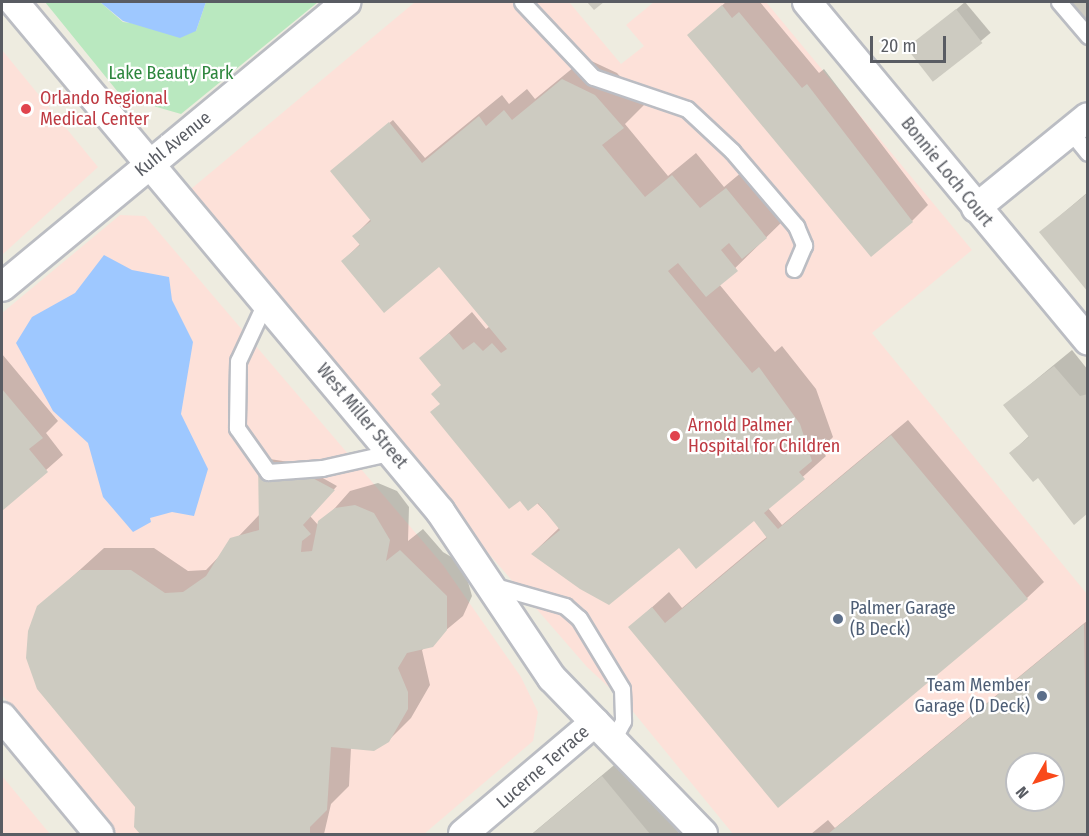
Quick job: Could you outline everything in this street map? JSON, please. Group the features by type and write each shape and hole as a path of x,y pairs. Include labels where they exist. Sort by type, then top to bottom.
{"street":[{"name":"West Miller Street","path":"14,2 393,452 489,582 552,678 703,834"},
{"name":"Kuhl Avenue","path":"2,287 346,2"},
{"name":"Bonnie Loch Court","path":"807,2 1088,342"},
{"path":"976,208 1082,134"},
{"path":"2,717 99,834"},
{"name":"Lucerne Terrace","path":"473,831 604,731"}],"lane":[{"path":"522,2 593,76 687,109 732,151 796,226 804,245 794,269"},
{"path":"1059,2 1088,36"},
{"path":"266,301 238,361 237,428 268,472 322,468 393,452"},
{"path":"489,582 510,594 565,606 579,618 622,689 623,722 604,731"}],"shaded area":[{"name":"Arnold Palmer Hospital for Children","path":"415,2 569,2 621,64 644,46 626,25 654,2 766,2 972,250 872,333 1087,594 1087,834 733,834 626,703 587,667 476,539 191,189"},
{"name":"Orlando Regional Medical Center","path":"2,50 98,167 2,255"},
{"path":"120,215 145,216 443,565 521,677 538,712 533,741 424,834 117,834 2,695 2,313"},
{"path":"2,776 50,834 2,834"}],"green space":[{"name":"Lake Beauty Park","path":"45,2 100,2 123,22 196,31 206,2 318,2 181,114 122,97"}],"water":[{"path":"100,2 206,2 196,31 180,38 123,21"},
{"path":"104,255 132,270 169,277 172,300 193,342 181,414 208,469 194,516 172,512 150,518 151,522 133,532 103,497 88,443 53,411 16,343 32,317 75,293"}],"building":[{"path":"587,2 604,2 594,10"},
{"path":"1070,2 1088,2 1088,23"},
{"path":"722,5 732,18 739,12 802,88 807,84 913,222 871,257 687,35"},
{"path":"956,9 982,43 933,82 906,48"},
{"path":"562,79 595,95 624,128 602,145 645,197 672,175 700,208 726,188 767,238 742,259 729,243 721,250 738,271 706,297 678,263 668,271 752,373 759,367 800,424 812,461 799,472 805,479 764,513 778,529 891,435 1028,599 778,808 628,627 652,607 665,623 767,538 754,521 696,569 679,548 609,605 580,589 531,554 560,530 538,503 528,511 520,501 509,509 430,412 440,404 431,394 441,385 419,358 449,333 463,350 474,342 483,351 492,343 501,353 507,349 439,267 384,313 341,261 360,245 352,236 371,221 330,171 389,122 422,163 479,116 486,126 504,110 512,120"},
{"path":"1088,193 1088,292 1039,232"},
{"path":"1054,366 1080,396 1088,394 1088,513 1074,525 1038,478 1033,482 1009,453 1029,437 1003,405"},
{"path":"2,389 43,438 29,449 48,472 2,511"},
{"path":"258,461 292,467 335,490 303,525 311,534 302,541 301,552 312,551 318,521 335,508 355,505 374,513 390,540 386,561 400,550 447,596 447,630 433,647 407,653 398,668 408,692 408,709 389,742 374,751 331,747 327,810 310,827 310,834 140,834 134,827 135,807 37,689 26,658 28,631 37,606 80,570 131,570 165,593 183,592 206,576 230,538 259,530"},
{"name":"Team Member Garage (D Deck)","path":"1084,624 1088,834 828,834"},
{"path":"602,776 650,834 532,834"}],"place":[{"name":"Orlando Regional Medical Center","path":"26,109"},
{"name":"Arnold Palmer Hospital for Children","path":"675,436"},
{"name":"Palmer Garage (B Deck)","path":"838,619"},
{"name":"Team Member Garage (D Deck)","path":"1042,696"}]}
